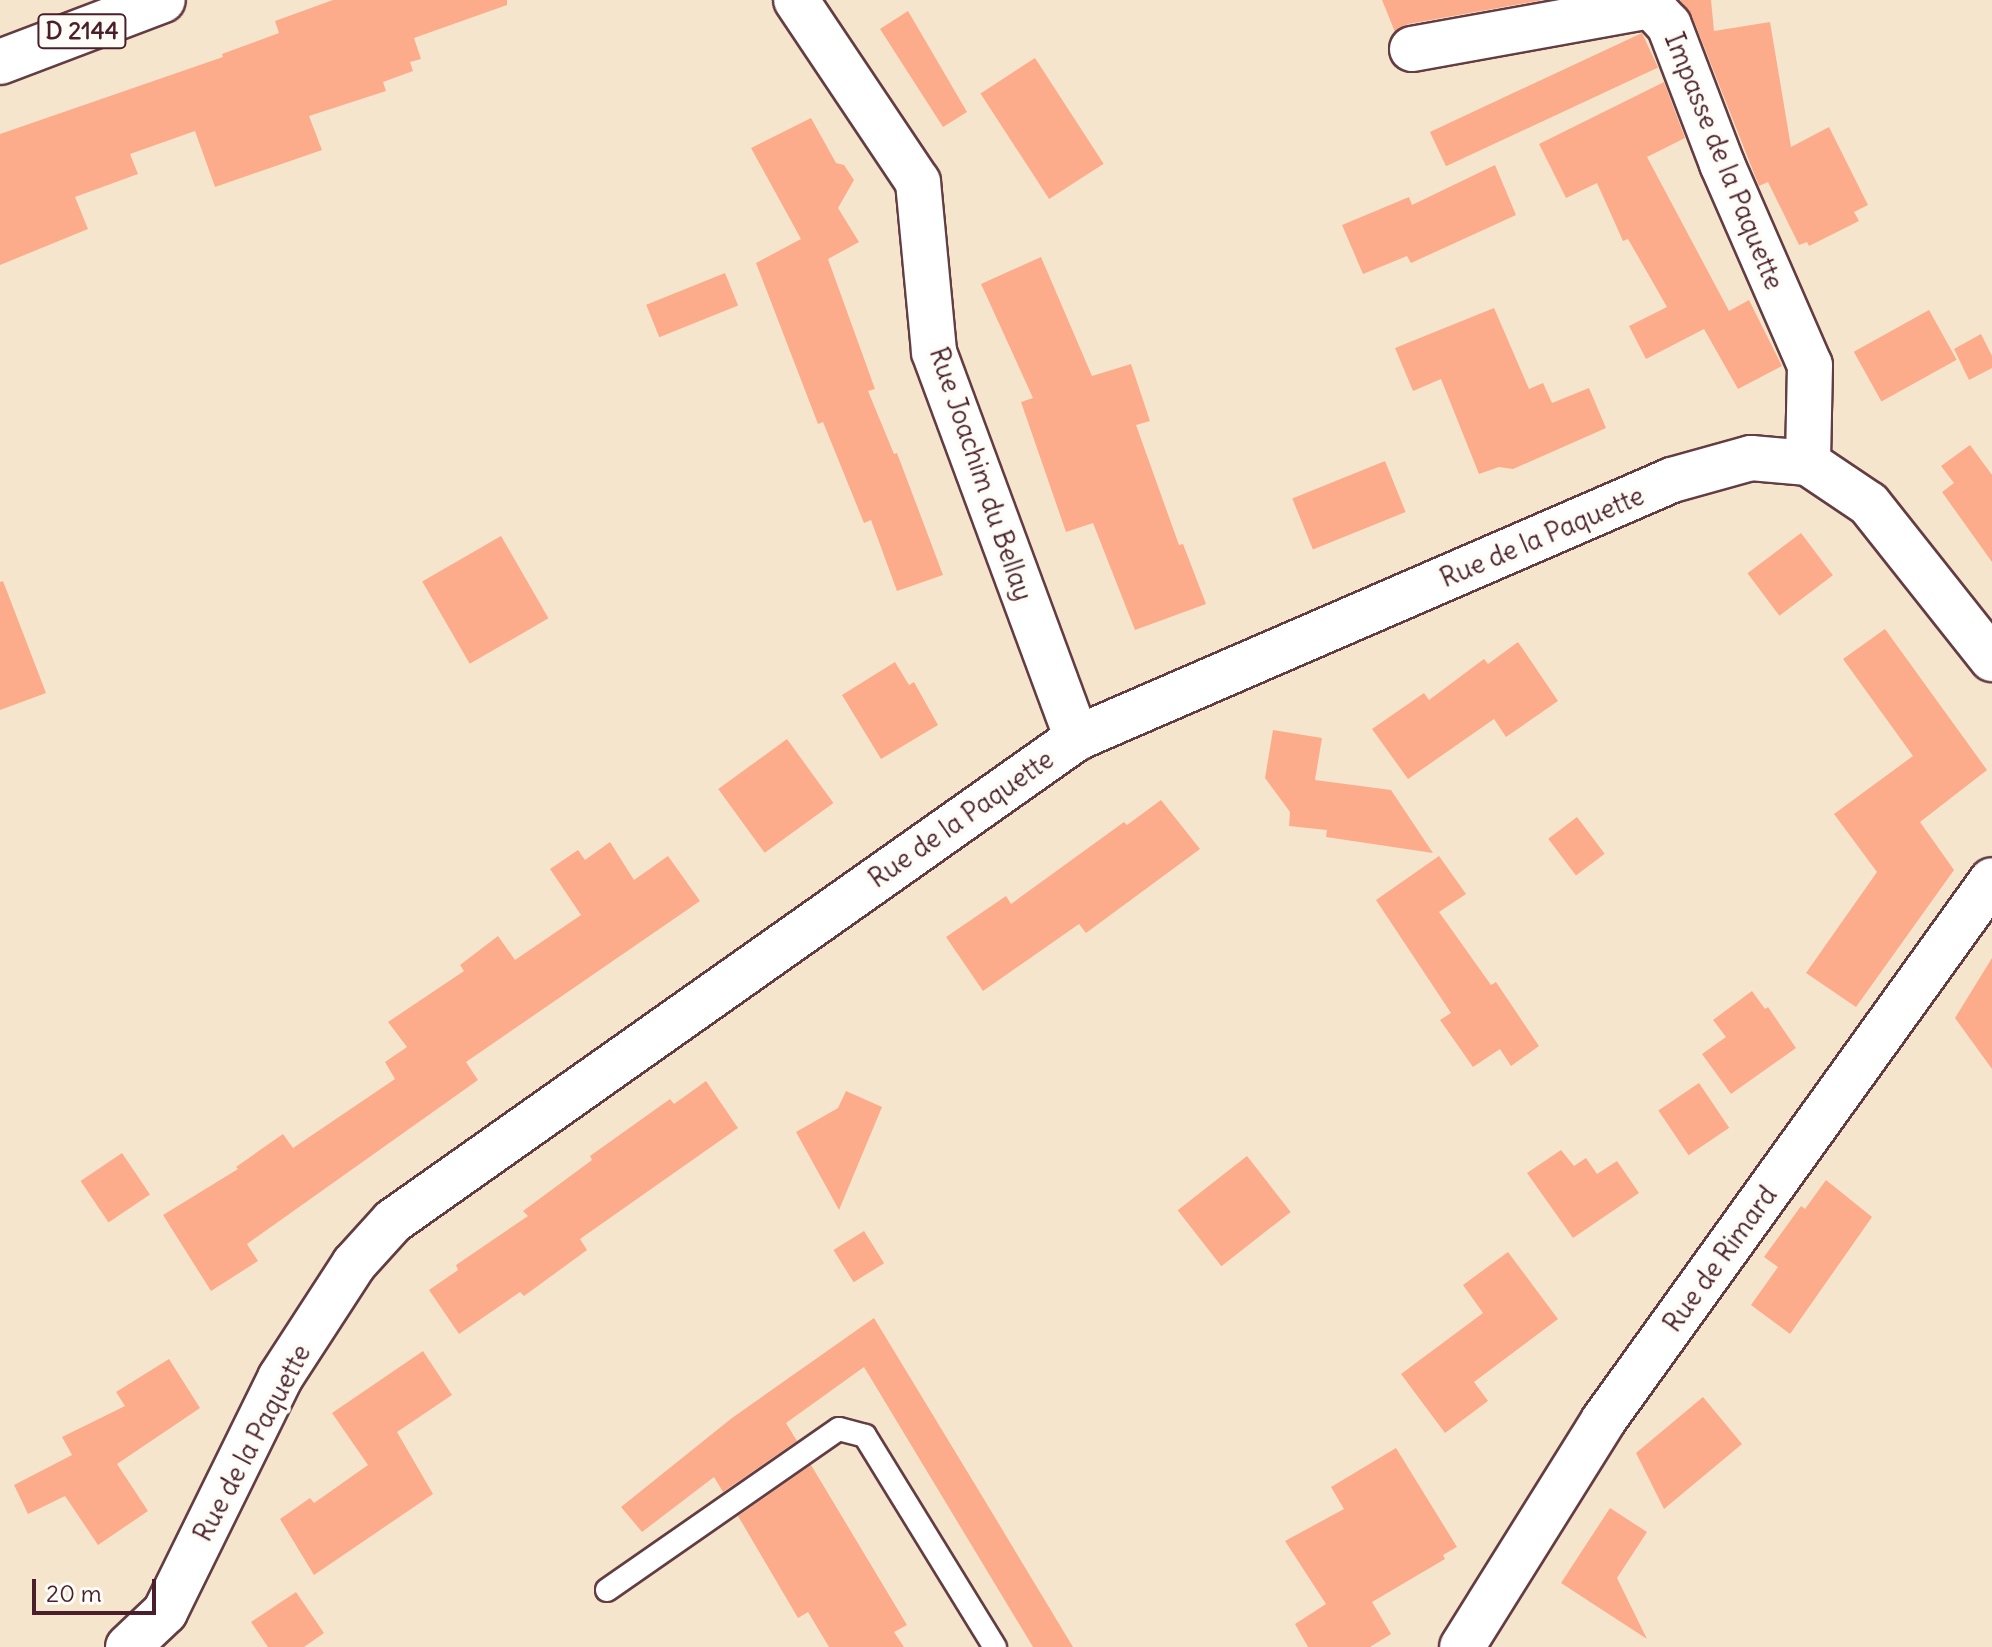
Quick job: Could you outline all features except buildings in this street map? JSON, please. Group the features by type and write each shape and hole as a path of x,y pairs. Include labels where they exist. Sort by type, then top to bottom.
{"street":[{"name":"D 2144","path":"0,62 163,0"},
{"name":"Rue Joachim du Bellay","path":"796,0 918,182 934,352 1077,738"},
{"name":"Impasse de la Paquette","path":"1412,49 1651,6 1669,25 1722,164 1810,365 1808,463"},
{"name":"Rue de la Paquette","path":"128,1647 165,1612 280,1378 354,1264 393,1221 1077,738 1672,480 1751,458 1808,463 1869,504 1992,659"},
{"name":"Rue de Rimard","path":"1462,1647 1603,1421 1992,880"}],"lane":[{"path":"607,1590 839,1429 865,1436 995,1647"}]}
